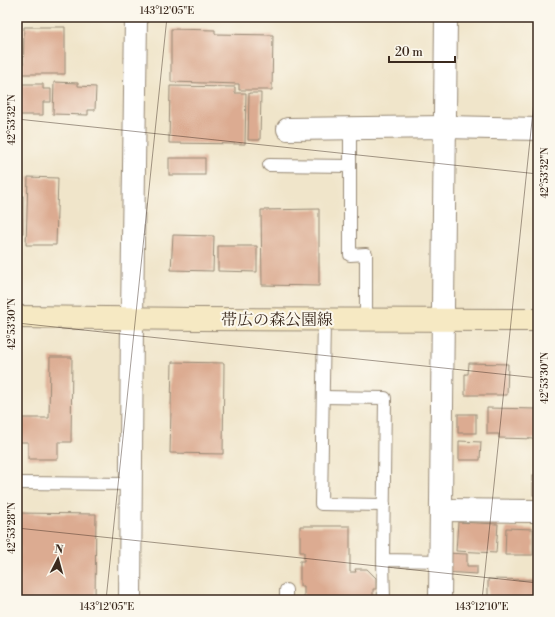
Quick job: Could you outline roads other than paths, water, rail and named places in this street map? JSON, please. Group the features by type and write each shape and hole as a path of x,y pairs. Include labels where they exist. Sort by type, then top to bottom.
{"main road":[{"name":"帯広の森公園線","path":"17,317 324,320 538,320"}],"street":[{"path":"130,600 136,17"},
{"path":"440,600 446,17"},
{"path":"288,129 446,127 538,129"},
{"path":"441,510 538,511"}],"lane":[{"path":"350,129 350,255 366,254 366,320"},
{"path":"269,165 350,166"},
{"path":"324,320 321,504 384,505"},
{"path":"323,397 385,398 384,600"},
{"path":"17,483 131,484"},
{"path":"383,560 441,561"}]}
